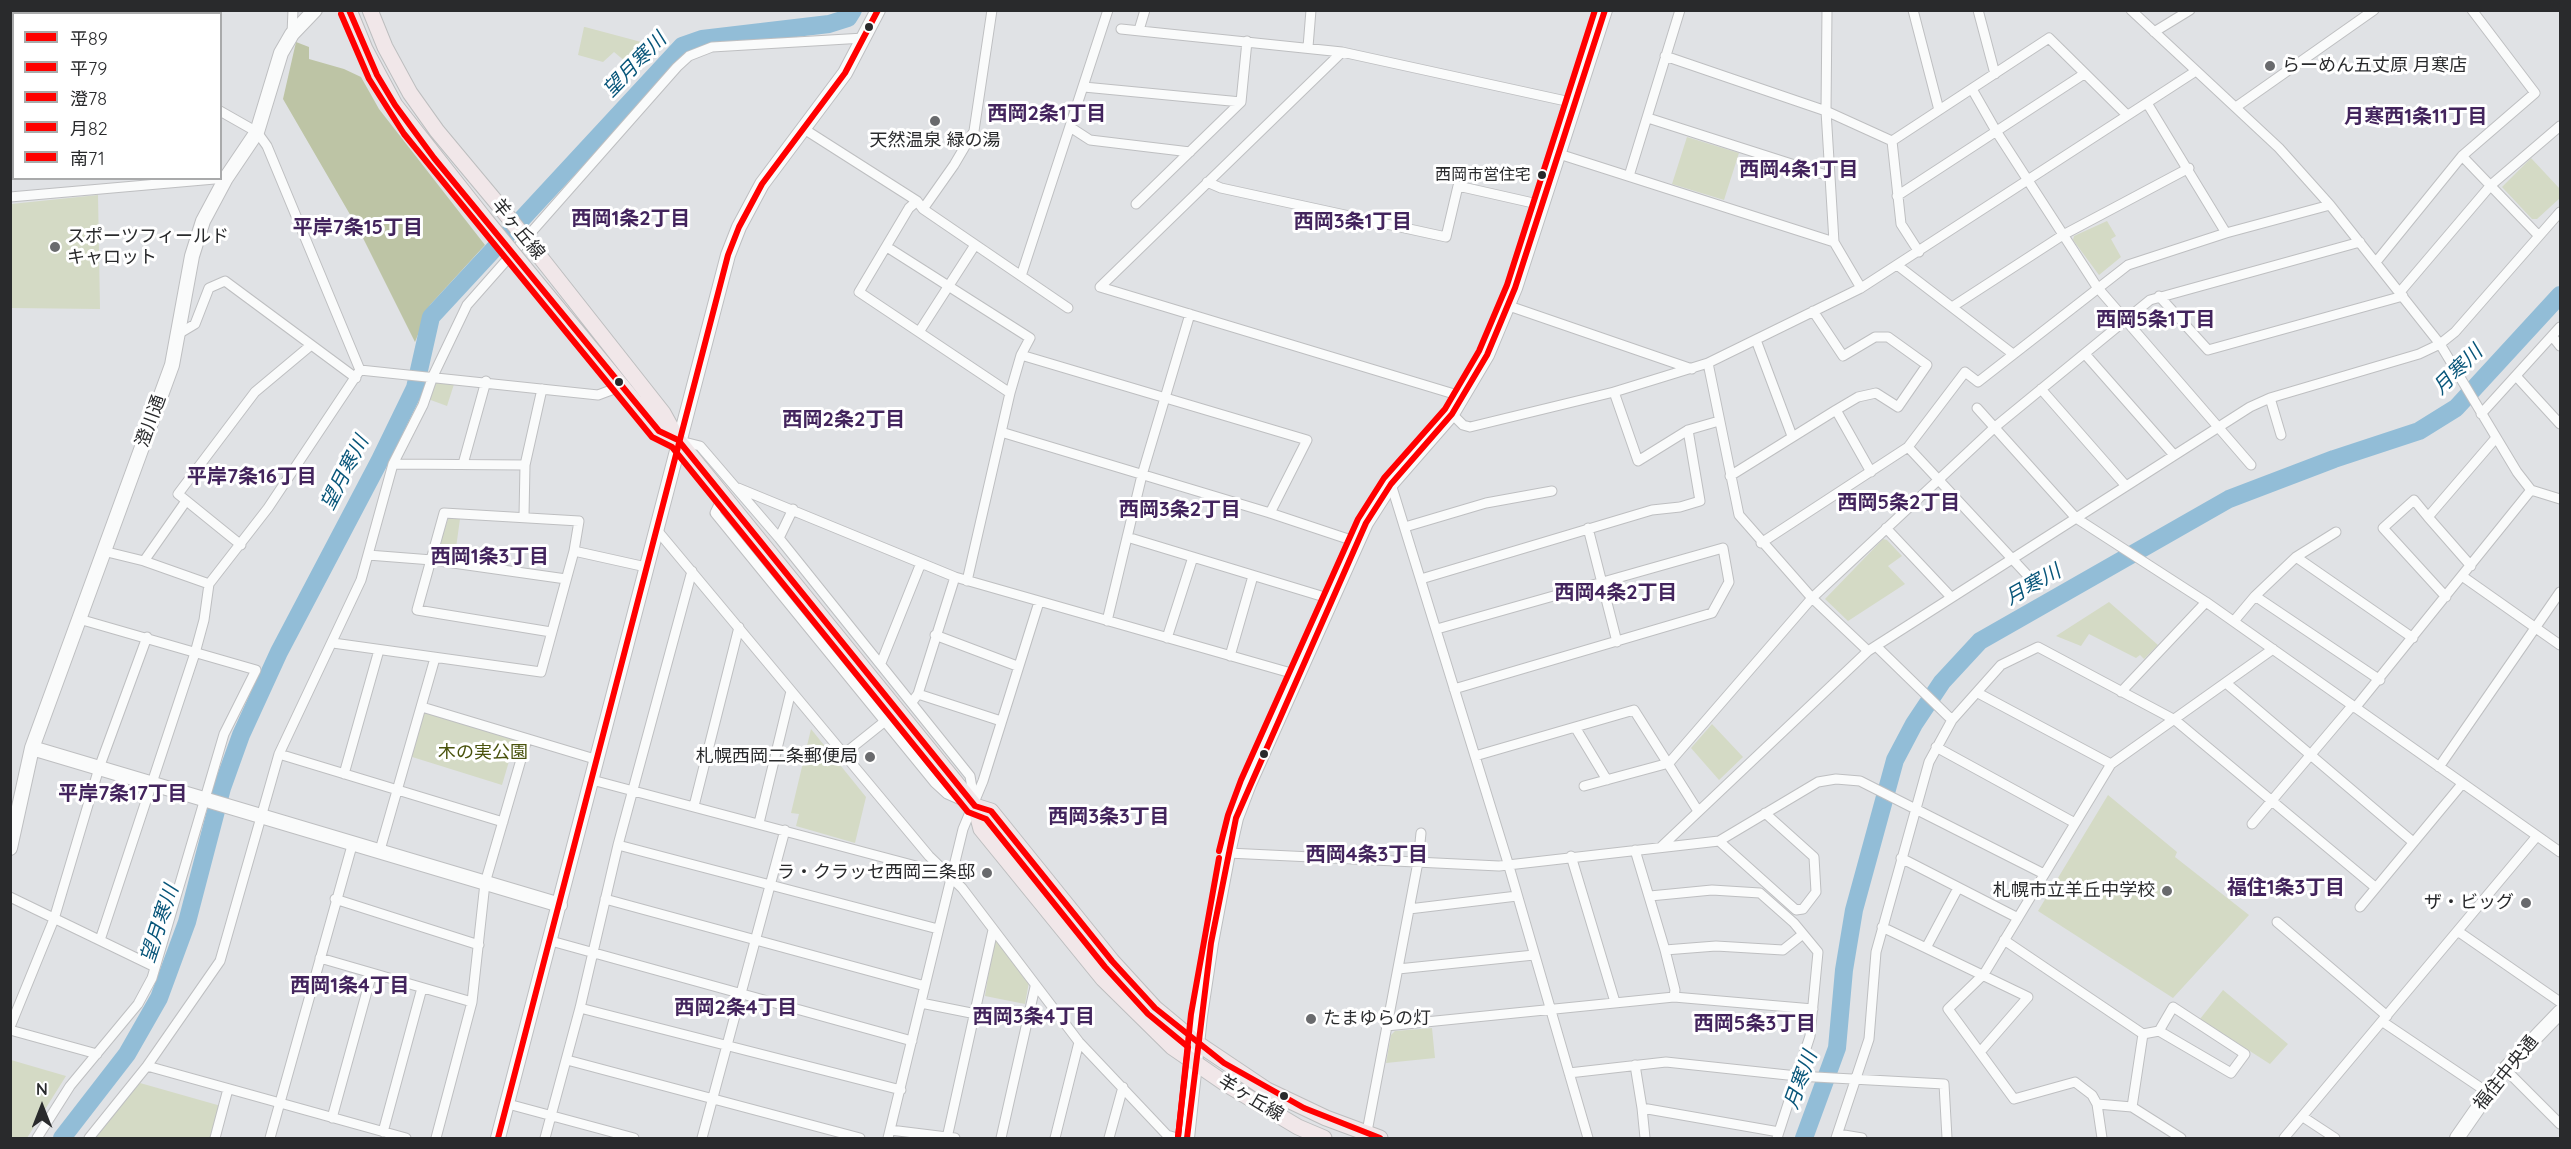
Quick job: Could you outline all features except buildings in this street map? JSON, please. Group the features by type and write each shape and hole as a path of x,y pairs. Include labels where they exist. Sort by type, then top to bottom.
{"main road":[{"name":"羊ヶ丘線","path":"349,10 365,49 395,105 484,218 659,431 678,440"},
{"name":"羊ヶ丘線","path":"370,10 385,47 410,93 437,131 663,413 678,440 975,806 981,829 1065,935 1139,1017 1194,1063 1288,1121 1324,1138"},
{"name":"羊ヶ丘線","path":"975,806 991,811 1112,961 1155,1008 1197,1043 1267,1090 1371,1137"}],"street":[{"path":"292,34 293,10"},
{"name":"澄川通","path":"10,848 32,748 171,365 180,333 192,256 203,221 226,178 257,132 281,53 292,34 315,10"},
{"path":"498,1138 728,255 739,227 762,184 845,73 878,10"},
{"path":"992,10 974,131 954,165 920,205 909,208 859,292 1010,393"},
{"path":"1021,276 1108,10"},
{"path":"1139,30 1145,10"},
{"path":"1308,47 1311,10"},
{"path":"1187,1138 1197,1043 1228,853 1236,818 1331,599 1377,504 1391,484 1452,414 1487,355 1509,306 1605,10"},
{"path":"1629,176 1680,10"},
{"path":"1827,10 1826,111 1834,242 1861,288"},
{"path":"1913,10 1939,110"},
{"path":"1978,10 1995,74"},
{"path":"2132,10 2279,147 2330,205 2440,344 2494,439 2531,490 2560,499"},
{"path":"2154,32 2190,10"},
{"path":"2236,107 2374,10"},
{"path":"2376,262 2462,156 2535,93 2472,10"},
{"path":"1121,29 1342,52 1575,103"},
{"path":"89,1138 147,1066 220,961 279,754 361,580 393,464 423,405 431,376 467,305 676,67 689,56 712,47 864,38"},
{"path":"1892,141 2049,38 2127,115"},
{"path":"1136,204 1241,102 1247,41"},
{"path":"1342,52 1100,287 1464,397"},
{"path":"1665,56 1826,111 1892,141"},
{"path":"1452,414 1463,425 1470,427 1614,392 1708,363 1861,288 2196,71"},
{"path":"1897,196 2084,74"},
{"path":"1084,87 1241,102"},
{"path":"1972,89 1996,131 2097,287 2251,465"},
{"path":"2147,103 2226,233"},
{"path":"222,112 257,132 267,146 358,374"},
{"path":"1648,118 1829,176"},
{"path":"2159,296 2208,350 2402,294 2491,186 2560,126"},
{"path":"1070,127 1090,140 1190,152"},
{"path":"804,129 920,205 1068,308"},
{"path":"1892,141 1900,224 1919,252"},
{"path":"1559,154 1834,242"},
{"path":"2462,156 2538,235"},
{"path":"1952,307 2063,235 2188,168"},
{"path":"222,178 226,178"},
{"path":"10,198 204,180"},
{"path":"1207,182 1221,188 1446,237 1458,186 1542,205"},
{"path":"1761,543 1908,447 1965,372 1978,382 2128,265 2226,233 2330,205"},
{"path":"1661,847 1872,648 2174,455 2270,398 2419,354 2440,344 2455,332 2538,235 2560,213"},
{"path":"1584,786 1669,763 1812,598 1995,427 2150,300 2360,242"},
{"path":"919,332 975,244"},
{"path":"886,247 1030,338 1021,355 1010,393 967,581"},
{"path":"1897,265 2013,354"},
{"path":"180,333 195,324 209,288 225,281 310,346 358,374 431,376 598,395 622,386"},
{"path":"1509,306 1692,369"},
{"path":"1730,476 1858,396 1876,393 1898,407 1928,366 1888,336 1875,337 1843,356 1813,311"},
{"path":"1107,621 1163,397 1190,314"},
{"path":"2479,411 2516,376 2560,327"},
{"path":"2552,336 2560,346"},
{"path":"1756,340 1792,436"},
{"path":"241,544 178,494 255,392 310,346"},
{"path":"2085,354 2174,455"},
{"path":"1021,355 1307,440 1270,513"},
{"path":"1708,363 1739,515 1761,543 1812,598 1952,720"},
{"path":"100,940 195,653 204,620 209,584 241,544 358,374"},
{"path":"2516,376 2560,424"},
{"path":"463,464 486,381"},
{"path":"524,516 525,465 542,389"},
{"path":"2041,389 2126,486"},
{"path":"1614,392 1638,461 1688,430 1719,421"},
{"path":"2270,398 2281,435"},
{"path":"1977,408 2076,518 2151,564 2234,621 2560,852"},
{"path":"1836,410 1871,472"},
{"path":"1421,579 1652,510 1680,507 1700,501 1688,430"},
{"path":"1002,432 1270,513 1357,542"},
{"path":"2427,517 2494,439"},
{"path":"678,440 700,446 738,488 881,663 915,698 970,776 975,806"},
{"path":"1908,447 2031,579"},
{"path":"393,464 525,465"},
{"path":"1391,484 1508,863 1588,1138"},
{"path":"738,488 955,577 1298,675"},
{"path":"2252,824 2310,756 2380,680 2531,490"},
{"path":"1405,527 1486,503 1551,491"},
{"path":"723,496 715,513 884,722 947,794 975,806"},
{"path":"2446,597 2383,528 2414,500 2471,566"},
{"path":"144,561 186,501"},
{"path":"779,538 793,509"},
{"path":"333,643 541,672 574,551 579,521 444,513 417,610 551,632"},
{"path":"1588,528 1617,642"},
{"path":"1886,528 1951,597"},
{"path":"656,529 929,856 951,876 1079,1042 1167,1135 1177,1138"},
{"path":"2234,621 2255,596 2296,557 2336,532"},
{"path":"1127,537 1331,599"},
{"path":"1437,629 1724,548 1729,582 1712,613 1454,689"},
{"path":"103,551 144,561 209,584"},
{"path":"574,551 646,567"},
{"path":"368,555 432,560 566,579"},
{"path":"1167,638 1193,557"},
{"path":"2296,557 2413,638"},
{"path":"881,663 921,563"},
{"path":"545,1138 580,1008 591,952 632,790 692,571"},
{"path":"1230,656 1253,576"},
{"path":"2462,576 2560,645"},
{"path":"915,698 955,577"},
{"path":"2439,767 2560,592"},
{"path":"2255,596 2380,680"},
{"path":"993,930 951,1138 889,1134 963,829 975,806 1017,666 1039,602"},
{"path":"2121,692 2206,602"},
{"path":"37,1138 70,1086 138,1004 155,967 224,734 256,670 79,618"},
{"path":"694,806 739,627"},
{"path":"935,635 1017,666"},
{"path":"97,1054 10,1028 54,918 99,768 147,637"},
{"path":"1862,1138 1837,1136 1869,1038 1876,952 1901,858 1911,806 1936,747 1952,720 2001,665 2038,647 2175,720 2375,887"},
{"path":"2102,1138 2097,1104 2092,1095 2075,1082 2014,1099 1948,1009 1984,974 2111,764 2273,649"},
{"path":"344,774 379,650"},
{"path":"380,850 435,658"},
{"path":"2226,683 2413,842"},
{"path":"759,823 791,691"},
{"path":"1978,693 2111,764"},
{"path":"915,698 1000,721"},
{"path":"422,707 598,760"},
{"path":"1475,756 1634,710 1698,811"},
{"path":"844,754 884,722"},
{"path":"1575,727 1607,780"},
{"path":"436,1138 472,1002 484,883 527,739"},
{"path":"1936,747 2075,823"},
{"path":"32,748 560,905"},
{"path":"279,754 503,822"},
{"path":"1228,853 1479,866 1719,841 1818,782 1836,778 1860,781 2044,874"},
{"path":"592,780 951,876"},
{"path":"2360,907 2462,784"},
{"path":"1719,841 1796,910 1803,909 1816,892 1814,857 1765,813"},
{"path":"702,1138 785,830"},
{"path":"1371,1137 1386,1026 1418,862 1421,833"},
{"path":"2284,1138 2459,932 2537,836"},
{"path":"270,1138 352,842"},
{"path":"618,845 938,929"},
{"path":"1635,850 1665,950 1675,990 1674,998"},
{"path":"1571,856 1615,1002"},
{"path":"1901,858 2018,918"},
{"path":"1926,948 1958,888"},
{"path":"1642,1108 1778,1135 1800,1077 1810,1036 1818,952 1803,934 1760,893 1712,890 1650,896"},
{"path":"1409,909 1517,896"},
{"path":"10,897 155,967"},
{"path":"605,898 925,986"},
{"path":"335,899 479,945"},
{"path":"2277,922 2385,1019 2487,1092"},
{"path":"1882,927 1984,974 2028,998 1981,1051"},
{"path":"2459,932 2560,1002"},
{"path":"1665,950 1716,946 1783,950 1803,934"},
{"path":"2004,940 2143,1034 2159,1031 2231,1073 2245,1054 2173,1007 2159,1031"},
{"path":"551,941 912,1041"},
{"path":"1398,969 1534,955"},
{"path":"320,958 472,1002"},
{"path":"333,1118 372,973"},
{"path":"383,1132 422,987"},
{"path":"1001,1138 1035,987"},
{"path":"1386,1026 1674,998 1813,1009"},
{"path":"921,1003 976,1014"},
{"path":"580,1008 901,1090"},
{"name":"福住中央通","path":"2457,1138 2505,1069 2560,1012"},
{"path":"2132,1107 2143,1034"},
{"path":"1055,1138 1079,1042"},
{"path":"567,1060 860,1138"},
{"path":"1569,1073 1666,1062 1800,1077 1843,1077 1944,1084 1947,1138"},
{"path":"1635,1065 1645,1138"},
{"path":"147,1066 406,1138"},
{"path":"2505,1069 2559,1120"},
{"path":"1109,1138 1123,1087"},
{"path":"214,1138 228,1089"},
{"path":"508,1104 634,1138"},
{"path":"2097,1104 2132,1107 2181,1138"},
{"path":"2303,1117 2335,1138"}],"green space":[{"path":"584,27 660,47 638,72 614,52 603,62 578,55"},
{"path":"296,42 309,47 309,59 344,69 361,77 379,109 485,245 430,305 415,342 359,230 283,99"},
{"path":"1687,137 1739,153 1724,200 1672,184"},
{"path":"2531,158 2560,189 2560,198 2537,219 2532,219 2502,187"},
{"name":"スポーツフィールド キャロット","path":"98,195 100,309 12,308 11,204"},
{"path":"2107,221 2116,236 2111,239 2121,257 2099,275 2073,240 2074,236"},
{"path":"433,380 455,381 447,406 428,399"},
{"path":"448,519 460,519 455,555 438,549"},
{"path":"1883,539 1887,540 1902,556 1888,566 1905,584 1848,621 1825,599"},
{"path":"2109,602 2158,645 2144,659 2140,655 2136,658 2089,634 2081,646 2056,636"},
{"name":"木の実公園","path":"426,712 514,736 515,741 502,785 409,756 422,714"},
{"path":"1712,724 1743,757 1719,780 1691,748"},
{"path":"811,729 866,797 855,843 796,826 799,814 791,813"},
{"path":"2108,795 2177,852 2175,857 2249,915 2173,998 2038,911"},
{"path":"994,938 1029,982 1025,1004 985,996"},
{"path":"2223,990 2288,1044 2270,1064 2200,1019"},
{"path":"1432,1028 1435,1058 1386,1063 1391,1035 1395,1031"},
{"path":"11,1060 66,1076 27,1138 11,1138"},
{"path":"133,1081 221,1106 211,1138 96,1138 97,1131"}],"waterway":[{"name":"望月寒川","path":"62,1138 127,1054 159,998 187,922 222,788 241,735 279,652 380,460 415,388 431,317 682,46 702,39 829,24 848,18 853,10"},
{"name":"月寒川","path":"1804,1138 1837,1048 1844,970 1854,910 1895,760 1914,724 1942,682 1980,641 2229,499 2334,459 2419,431 2456,408 2560,295"}],"transit line":[{"name":"平89","path":"349,10 377,75 395,105 434,158 659,431 678,440 975,806 991,811 1112,961 1155,1008 1224,1063 1304,1108 1380,1138"},
{"name":"南71","path":"498,1138 728,255 739,227 762,184 845,73 878,10"},
{"name":"月82","path":"1219,851 1228,815 1241,780 1358,519 1384,478 1445,409 1479,351 1507,285 1595,10"},
{"name":"澄78","path":"1187,1138 1211,943 1236,818 1366,523 1391,484 1452,414 1487,355 1515,288 1605,10"},
{"name":"平79","path":"341,14 369,79 404,134 652,437 672,447 968,812 986,819 1105,967 1148,1014 1188,1047 1178,1137"},
{"name":"月82","path":"1178,1137 1191,1014 1219,858"}],"place":[{"name":"らーめん五丈原 月寒店","path":"2270,66"},
{"name":"天然温泉 緑の湯","path":"935,121"},
{"name":"西岡市営住宅","path":"1542,175"},
{"name":"スポーツフィールド キャロット","path":"55,247"},
{"name":"札幌西岡二条郵便局","path":"870,757"},
{"name":"ラ・クラッセ西岡三条邸","path":"987,873"},
{"name":"札幌市立羊丘中学校","path":"2167,891"},
{"name":"ザ・ビッグ","path":"2526,903"},
{"name":"たまゆらの灯","path":"1311,1019"}],"district":[{"name":"西岡2条1丁目","path":"1047,114"},
{"name":"月寒西1条11丁目","path":"2416,117"},
{"name":"西岡4条1丁目","path":"1799,170"},
{"name":"西岡1条2丁目","path":"631,219"},
{"name":"西岡3条1丁目","path":"1353,222"},
{"name":"平岸7条15丁目","path":"358,228"},
{"name":"西岡5条1丁目","path":"2156,320"},
{"name":"西岡2条2丁目","path":"844,420"},
{"name":"平岸7条16丁目","path":"252,477"},
{"name":"西岡5条2丁目","path":"1899,503"},
{"name":"西岡3条2丁目","path":"1180,510"},
{"name":"西岡1条3丁目","path":"490,557"},
{"name":"西岡4条2丁目","path":"1616,593"},
{"name":"平岸7条17丁目","path":"123,794"},
{"name":"西岡3条3丁目","path":"1109,817"},
{"name":"西岡4条3丁目","path":"1367,855"},
{"name":"福住1条3丁目","path":"2286,888"},
{"name":"西岡1条4丁目","path":"350,986"},
{"name":"西岡2条4丁目","path":"736,1008"},
{"name":"西岡3条4丁目","path":"1034,1017"},
{"name":"西岡5条3丁目","path":"1755,1024"}]}
